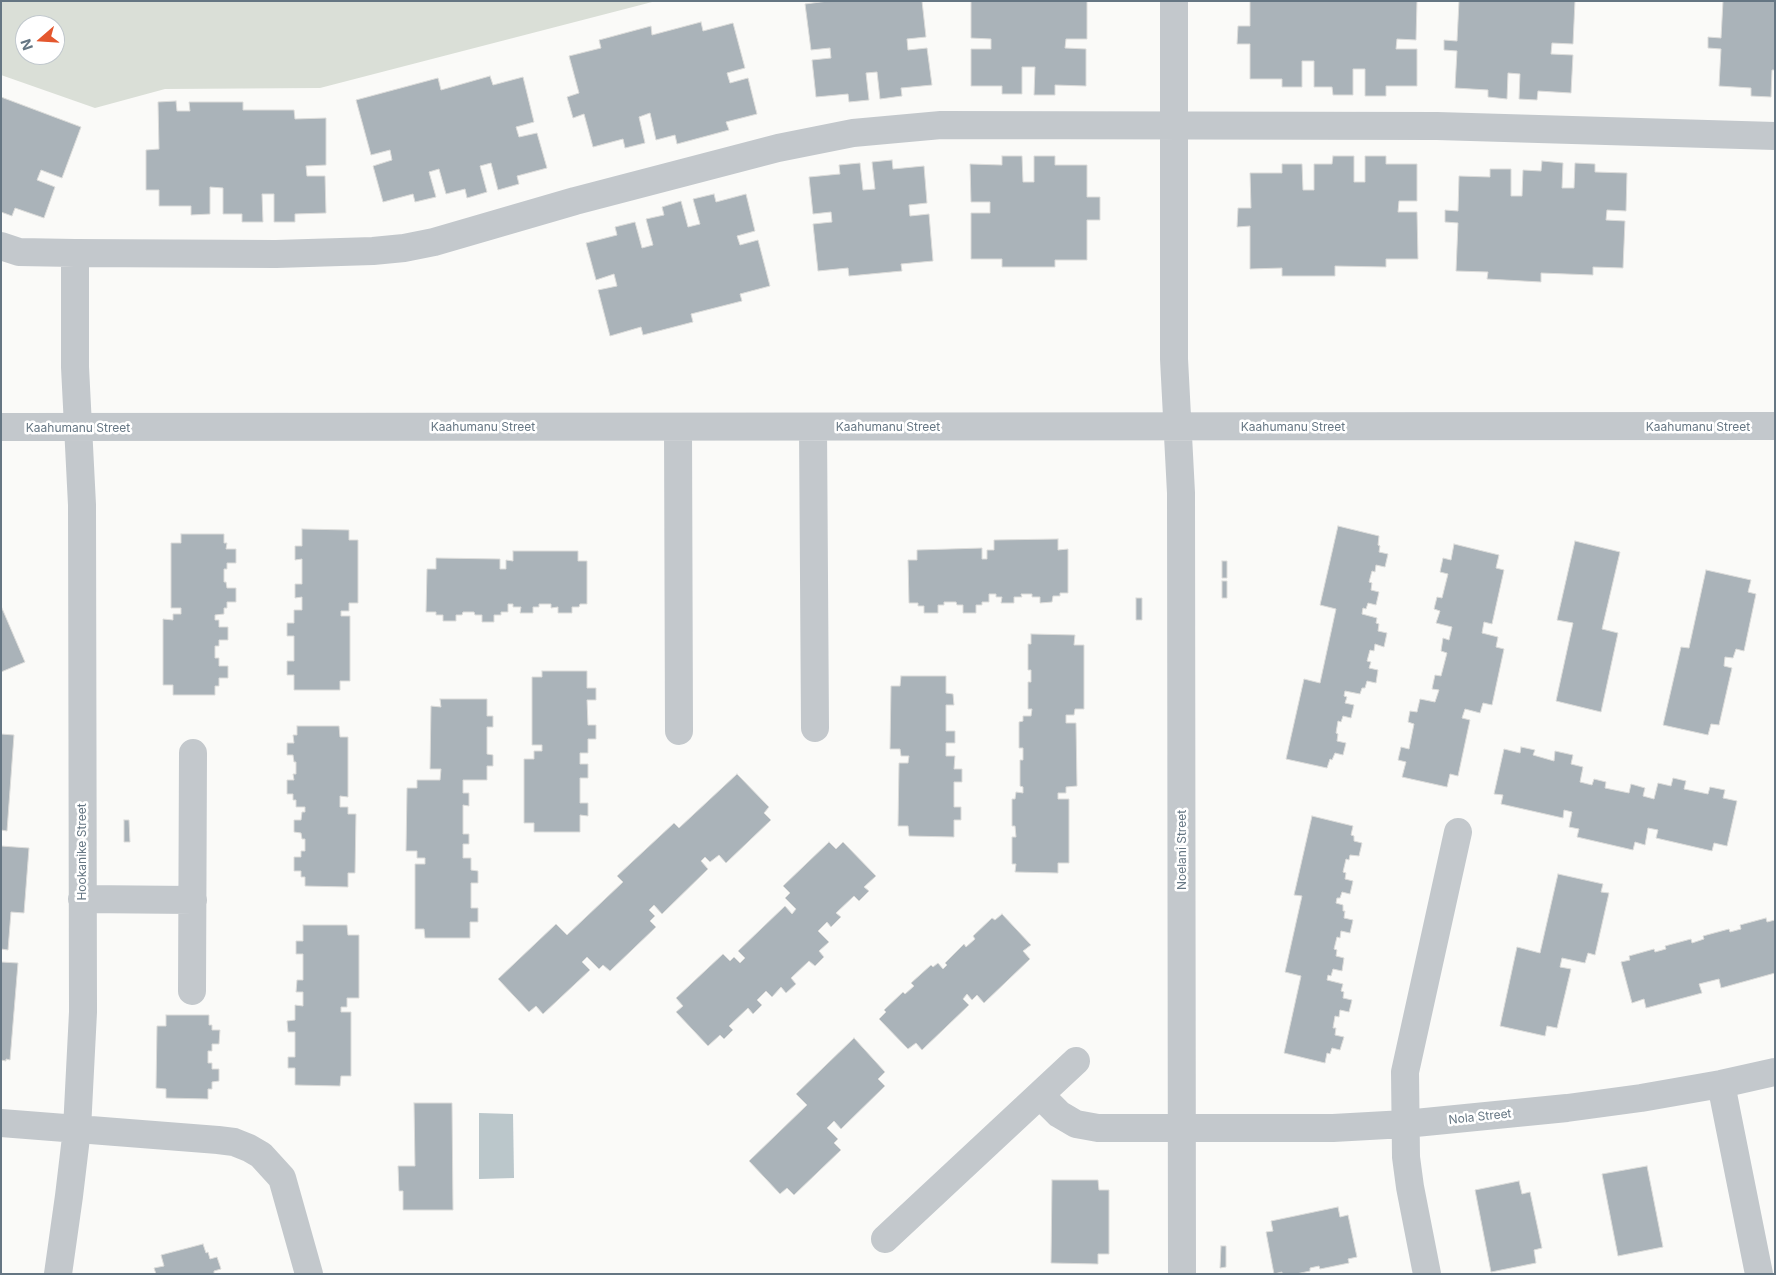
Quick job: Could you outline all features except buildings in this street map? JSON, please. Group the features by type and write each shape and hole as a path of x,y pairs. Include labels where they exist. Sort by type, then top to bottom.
{"street":[{"name":"Noelani Street","path":"1174,1 1174,349 1181,503 1182,1274"},
{"path":"1,246 19,252 276,254 373,251 404,248 434,242 575,201 778,148 853,133 941,125 1437,126 1775,136"},
{"name":"Hookanike Street","path":"58,1274 77,1129 83,1012 82,505 75,367 75,253"},
{"name":"Kaahumanu Street","path":"1,427 1775,426"},
{"path":"678,427 679,731"},
{"path":"813,427 815,728"},
{"path":"192,992 194,753"},
{"path":"1427,1274 1406,1157 1405,1072 1458,832"},
{"path":"82,899 193,900"},
{"path":"885,1239 1076,1061"},
{"name":"Nola Street","path":"1040,1095 1059,1114 1076,1124 1098,1128 1333,1128 1486,1117 1604,1103 1721,1084 1775,1072"},
{"path":"1721,1084 1759,1274"},
{"path":"1,1123 218,1140 234,1142 249,1148 261,1155 282,1178 309,1274"}],"shaded area":[{"path":"1,1 656,1 320,88 165,89 95,108 1,75"},
{"path":"479,1113 513,1114 514,1178 479,1179"}]}
